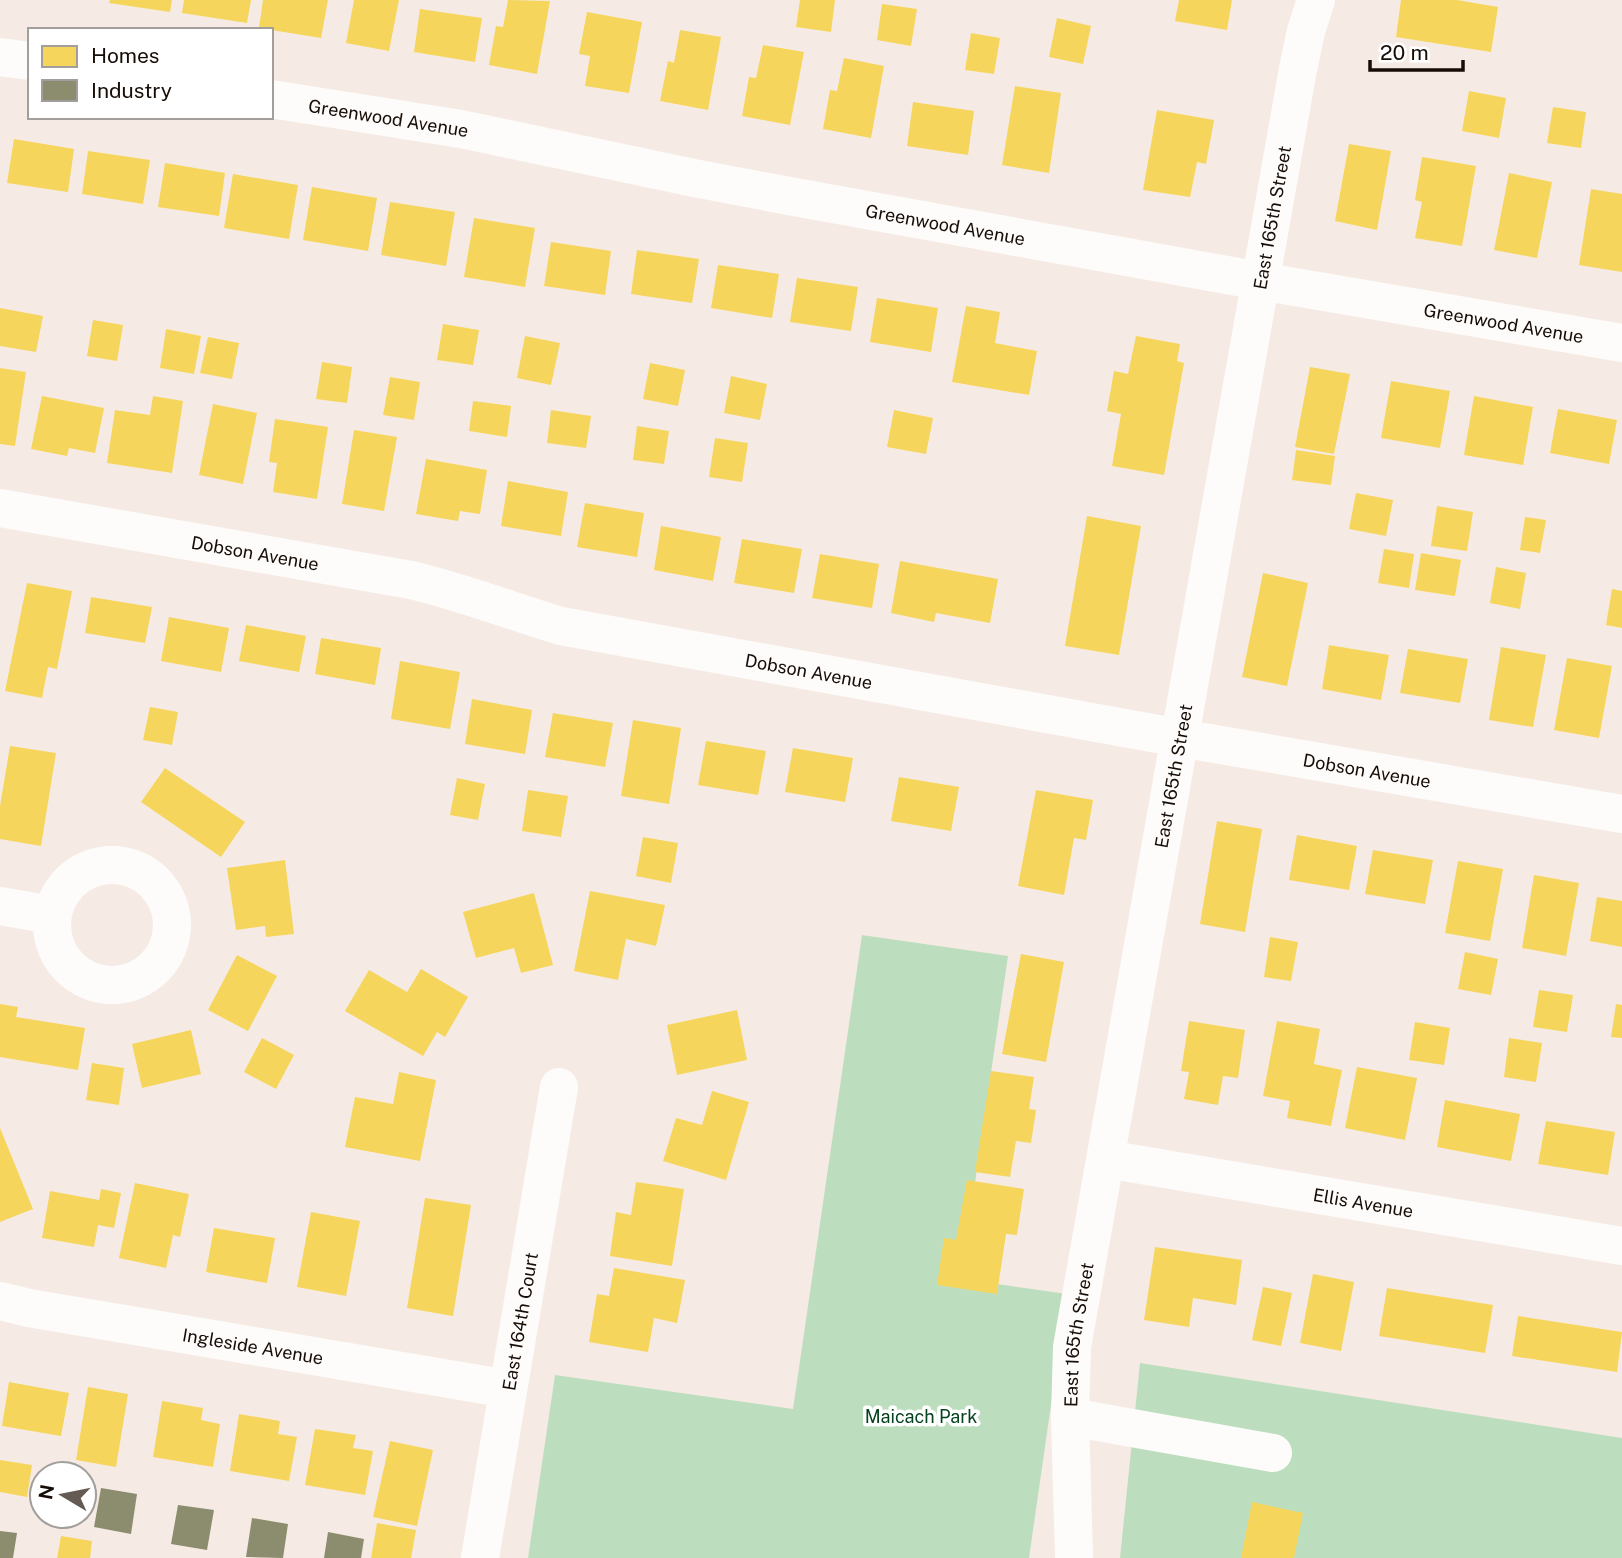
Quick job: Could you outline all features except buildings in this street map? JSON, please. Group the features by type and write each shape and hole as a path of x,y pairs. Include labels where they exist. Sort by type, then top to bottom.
{"street":[{"name":"East 165th Street","path":"1074,1558 1070,1417 1072,1347 1298,69 1316,0"},
{"path":"0,57 28,61"},
{"name":"Greenwood Avenue","path":"273,99 461,129 694,178 1260,281 1622,343"},
{"name":"Dobson Avenue","path":"0,508 411,580 461,592 561,625 1180,738 1622,814"},
{"path":"0,906 52,915"},
{"name":"East 164th Court","path":"480,1558 559,1087"},
{"name":"Ellis Avenue","path":"1106,1159 1622,1246"},
{"name":"Ingleside Avenue","path":"0,1301 508,1389"},
{"path":"1070,1417 1273,1453"}],"green space":[{"name":"Maicach Park","path":"862,935 1008,956 961,1279 1067,1294 1029,1558 528,1558 555,1375 793,1409"},
{"path":"1140,1363 1622,1438 1622,1558 1120,1558"}]}
